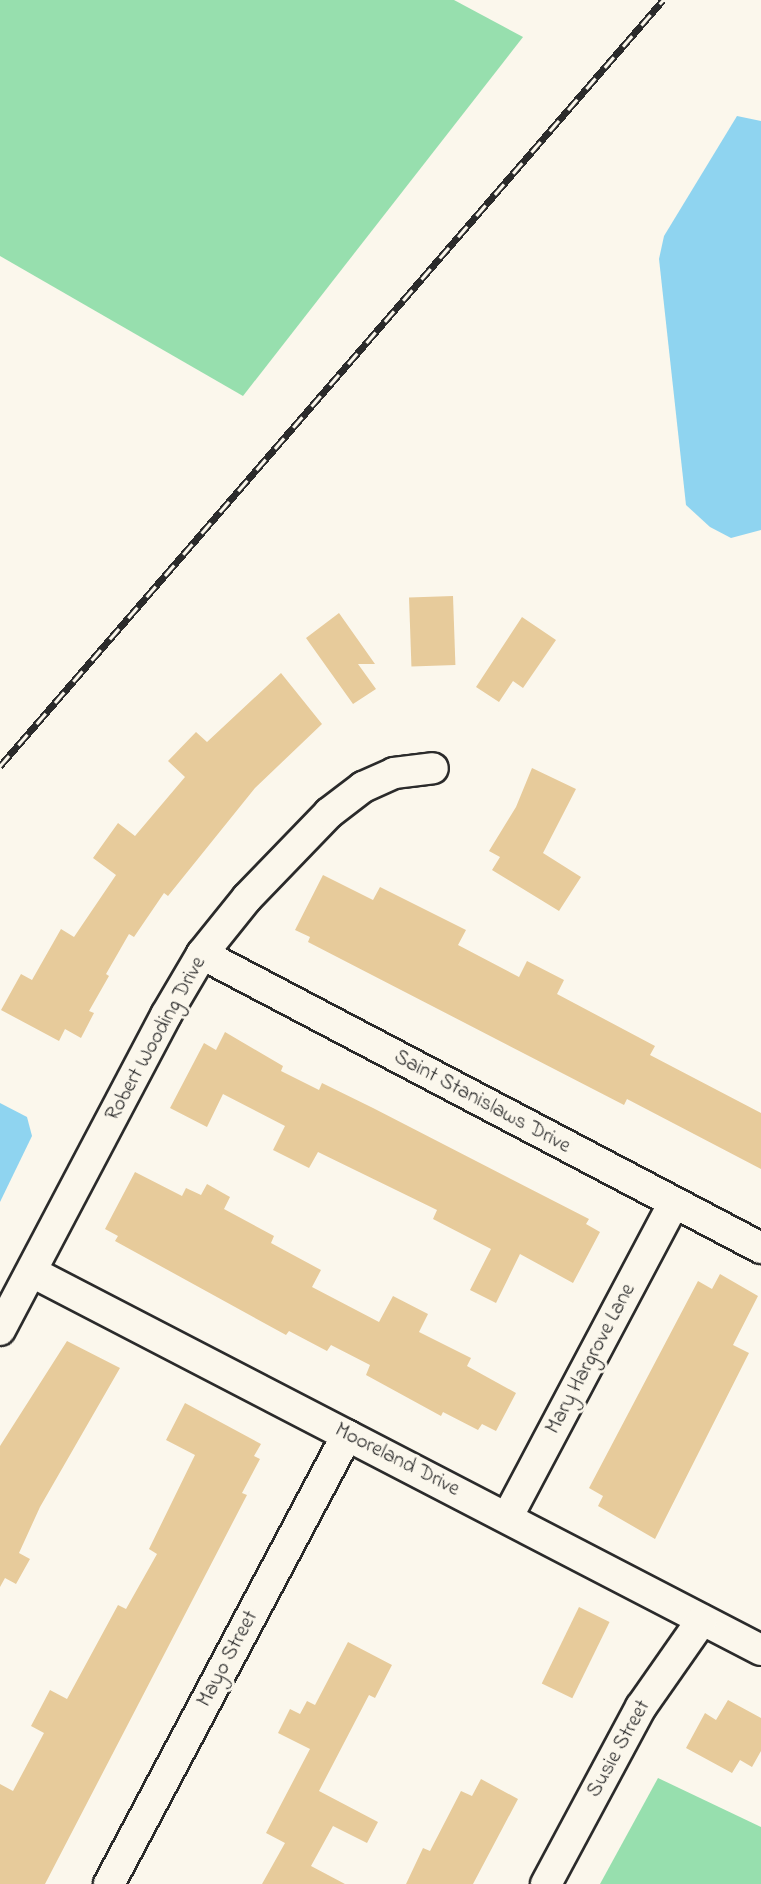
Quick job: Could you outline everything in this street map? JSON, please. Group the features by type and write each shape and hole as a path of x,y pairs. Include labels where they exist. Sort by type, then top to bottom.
{"street":[{"name":"Robert Wooding Drive","path":"0,1330 166,1015 202,954 247,898 329,813 363,787 394,773 433,768"},
{"name":"Saint Stanislaws Drive","path":"202,954 761,1248"},
{"name":"Mary Hargrove Lane","path":"508,1516 674,1203"},
{"name":"Mooreland Drive","path":"32,1272 508,1516 761,1650"},
{"name":"Mayo Street","path":"109,1884 347,1435"},
{"name":"Susie Street","path":"546,1884 641,1707 702,1620"}],"green space":[{"path":"0,0 454,0 523,37 243,396 0,256"},
{"path":"658,1778 761,1827 761,1884 600,1884"}],"water":[{"path":"737,116 761,121 761,530 731,538 710,527 686,505 659,259 664,236"},
{"path":"0,1103 27,1117 32,1136 0,1202"}],"building":[{"path":"453,596 455,665 411,666 409,598"},
{"path":"339,613 375,664 358,664 376,689 353,704 306,638"},
{"path":"522,617 556,640 523,688 513,681 499,702 476,687"},
{"path":"281,673 322,724 255,788 168,896 164,893 134,937 129,934 106,974 109,976 89,1011 94,1013 81,1038 65,1029 59,1041 1,1010 21,974 32,980 61,929 74,937 116,875 93,858 118,823 135,836 185,777 168,761 196,732 207,742"},
{"path":"532,768 576,789 543,853 581,877 559,911 492,870 500,857 489,851 516,807"},
{"path":"323,875 373,900 380,887 466,930 458,945 519,977 527,961 564,980 557,994 655,1046 650,1055 761,1113 761,1169 627,1099 624,1105 308,942 310,937 295,930"},
{"path":"225,1032 283,1066 281,1071 319,1090 322,1083 589,1219 586,1224 600,1232 573,1283 520,1254 496,1303 470,1290 491,1249 433,1219 437,1210 318,1152 309,1168 273,1150 285,1126 223,1094 207,1127 170,1108 204,1043 216,1050"},
{"path":"135,1172 182,1196 186,1188 201,1195 207,1184 230,1197 224,1209 274,1236 271,1243 321,1270 312,1287 379,1322 393,1296 428,1314 419,1332 471,1358 467,1366 516,1393 496,1431 482,1424 478,1430 443,1412 441,1416 366,1375 370,1365 331,1345 327,1351 289,1331 286,1335 115,1241 118,1236 105,1229"},
{"path":"720,1274 758,1296 733,1345 749,1353 655,1539 598,1506 603,1496 589,1488 698,1281 712,1289"},
{"path":"67,1341 120,1368 40,1507 19,1553 30,1559 16,1584 5,1578 0,1587 0,1446"},
{"path":"185,1403 261,1444 254,1456 260,1459 242,1493 247,1495 45,1884 0,1884 0,1784 13,1791 44,1733 31,1726 50,1690 67,1699 118,1605 126,1609 157,1554 149,1549 195,1455 166,1440"},
{"path":"579,1607 610,1622 572,1698 542,1683"},
{"path":"348,1642 392,1665 375,1698 369,1695 319,1791 378,1822 367,1843 333,1826 311,1866 345,1884 262,1884 285,1843 266,1833 310,1749 278,1733 290,1709 300,1714 307,1701 315,1705"},
{"path":"728,1700 761,1718 761,1751 752,1767 740,1760 732,1773 686,1748 705,1713 716,1720"},
{"path":"481,1779 518,1799 473,1884 406,1884 423,1848 430,1851 461,1791 472,1796"}],"railway":[{"path":"0,766 663,0"}]}
